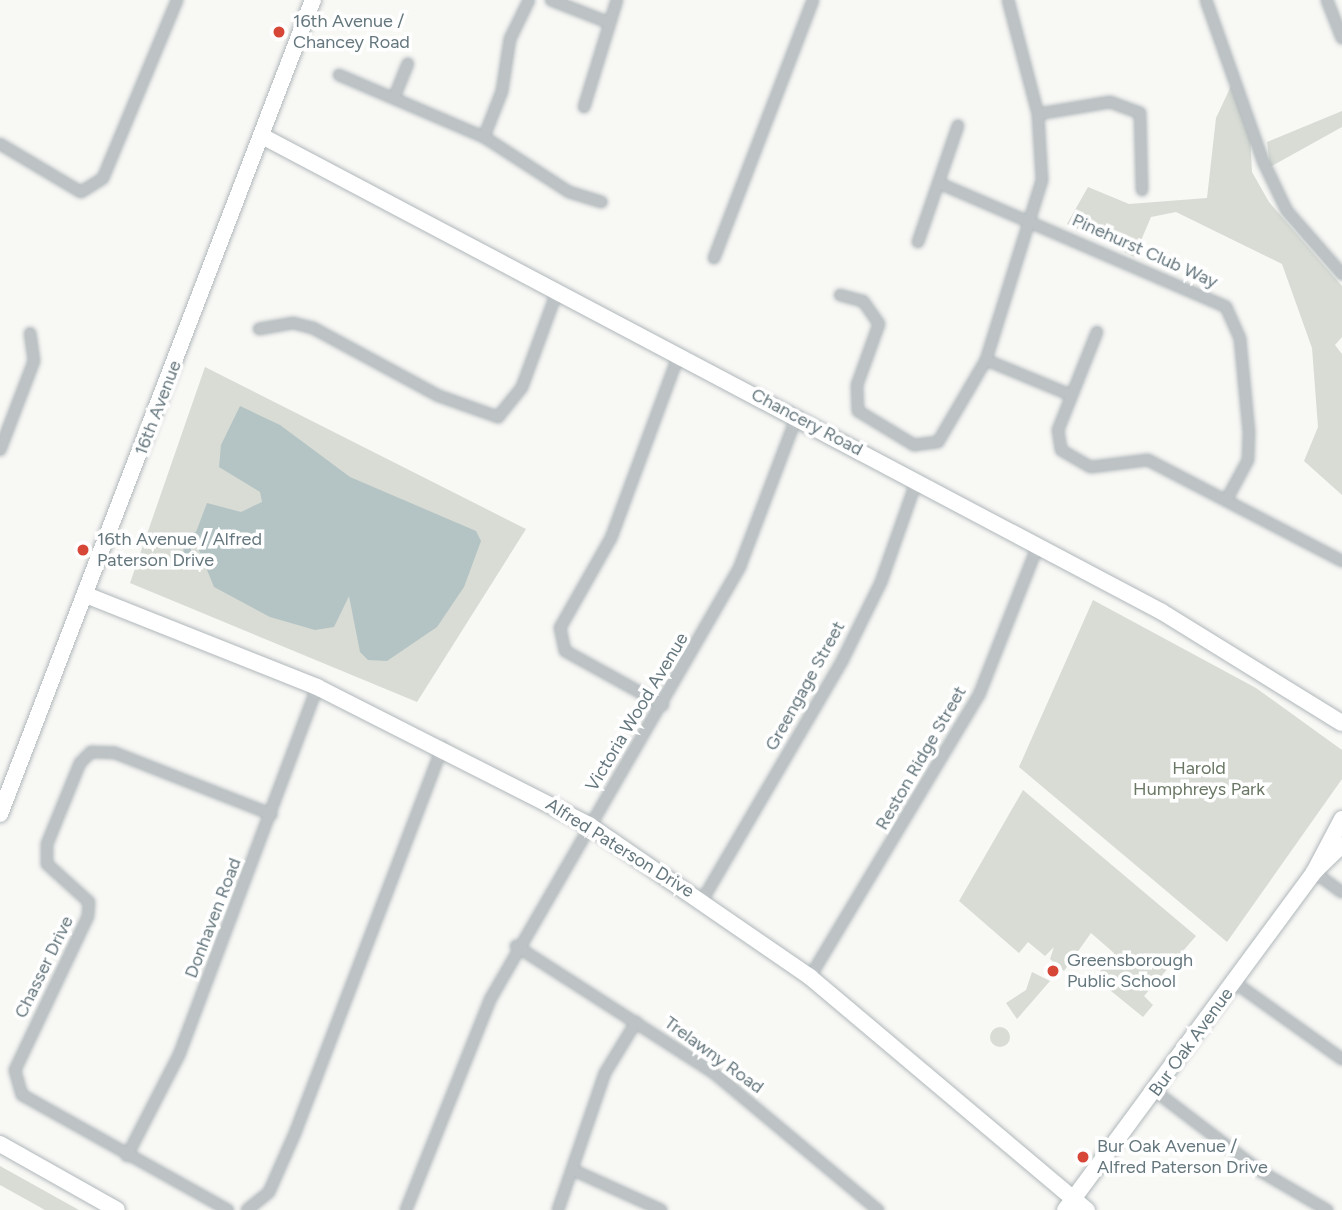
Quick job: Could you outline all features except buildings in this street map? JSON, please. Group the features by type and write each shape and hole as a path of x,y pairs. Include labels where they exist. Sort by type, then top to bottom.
{"street":[{"path":"0,144 81,191 103,178 177,0"},
{"name":"16th Avenue","path":"0,814 313,0"},
{"path":"484,137 502,91 512,30 529,0"},
{"path":"551,0 607,22"},
{"path":"584,107 607,22 617,0"},
{"path":"714,258 813,0"},
{"path":"841,295 863,301 879,324 857,385 858,411 914,444 943,436 986,360 1032,219 1044,164 1038,114 1008,0"},
{"path":"1206,0 1269,174 1287,211 1342,274"},
{"path":"1327,0 1342,38"},
{"path":"394,98 408,64"},
{"path":"339,75 484,137 569,192 602,202"},
{"path":"1038,114 1110,102 1140,113 1142,190"},
{"path":"918,242 941,184 958,126"},
{"name":"Chancery Road","path":"262,136 558,289 1038,545 1271,675 1342,723"},
{"name":"Pinehurst Club Way","path":"941,184 1032,219 1226,307 1240,339 1249,432 1248,460 1227,499"},
{"path":"260,329 293,323 313,328 439,396 498,417 522,387 558,289"},
{"path":"1097,332 1070,395 1058,440 1073,459 1091,467 1148,460 1342,561"},
{"path":"0,450 34,361 30,333"},
{"path":"663,705 565,651 560,628 611,538 679,354"},
{"path":"986,360 1070,395"},
{"name":"Victoria Wood Avenue","path":"406,1210 516,946 663,705 740,566 797,416"},
{"name":"Greengage Street","path":"703,900 843,659 881,582 918,481"},
{"name":"Reston Ridge Street","path":"810,977 979,695 1038,545"},
{"name":"Alfred Paterson Drive","path":"86,595 317,687 443,746 590,825 703,900 810,977 1069,1205 1087,1210"},
{"name":"Donhaven Road","path":"127,1156 179,1055 317,687"},
{"path":"247,1210 269,1192 295,1133 443,746"},
{"name":"Chasser Drive","path":"229,1210 22,1096 16,1083 18,1057 88,916 89,902 47,864 47,844 80,763 91,752 115,752 271,814"},
{"name":"Bur Oak Avenue","path":"1069,1205 1314,872 1342,819"},
{"name":"Bur Oak Avenue","path":"1314,872 1342,845"},
{"path":"1314,872 1342,892"},
{"name":"Trelawny Road","path":"516,946 714,1073 878,1210"},
{"path":"1234,982 1342,1059"},
{"path":"558,1210 605,1073 636,1022"},
{"path":"1155,1091 1260,1171 1327,1210"},
{"path":"0,1144 117,1210"},
{"path":"573,1170 661,1210"}],"green space":[{"path":"1231,86 1250,132 1252,172 1269,202 1342,286 1342,337 1335,345 1342,354 1342,495 1304,461 1318,427 1312,348 1282,264 1176,212 1151,217 1134,257 1067,224 1088,187 1129,204 1207,198 1216,118"},
{"path":"1342,111 1342,127 1270,167 1267,142"},
{"path":"205,367 526,529 417,702 130,583"},
{"name":"Harold Humphreys Park","path":"1093,600 1256,688 1342,750 1342,779 1227,942 1019,767"},
{"path":"1023,790 1196,936 1144,996 1153,1005 1143,1017 1095,978 1114,953 1091,933 1064,971 1050,959 1054,947 1045,956 1028,942 1019,953 959,901"},
{"path":"1032,972 1050,981 1017,1019 1006,1003 1026,990"},
{"path":"1000,1027 1007,1030 1010,1037 1007,1044 1000,1047 993,1044 990,1037 993,1030"},
{"path":"0,1166 79,1210 45,1210 0,1185"}],"shaded area":[{"path":"240,406 280,425 350,477 476,531 481,541 464,587 437,627 387,661 368,660 360,652 349,596 334,627 315,630 270,617 214,587 194,538 189,540 192,556 184,555 182,535 196,532 207,503 241,512 262,502 260,492 219,467 221,445"}],"place":[{"name":"16th Avenue / Chancey Road","path":"279,32"},
{"name":"16th Avenue / Alfred Paterson Drive","path":"83,550"},
{"name":"Greensborough Public School","path":"1053,971"},
{"name":"Bur Oak Avenue / Alfred Paterson Drive","path":"1083,1157"}]}
